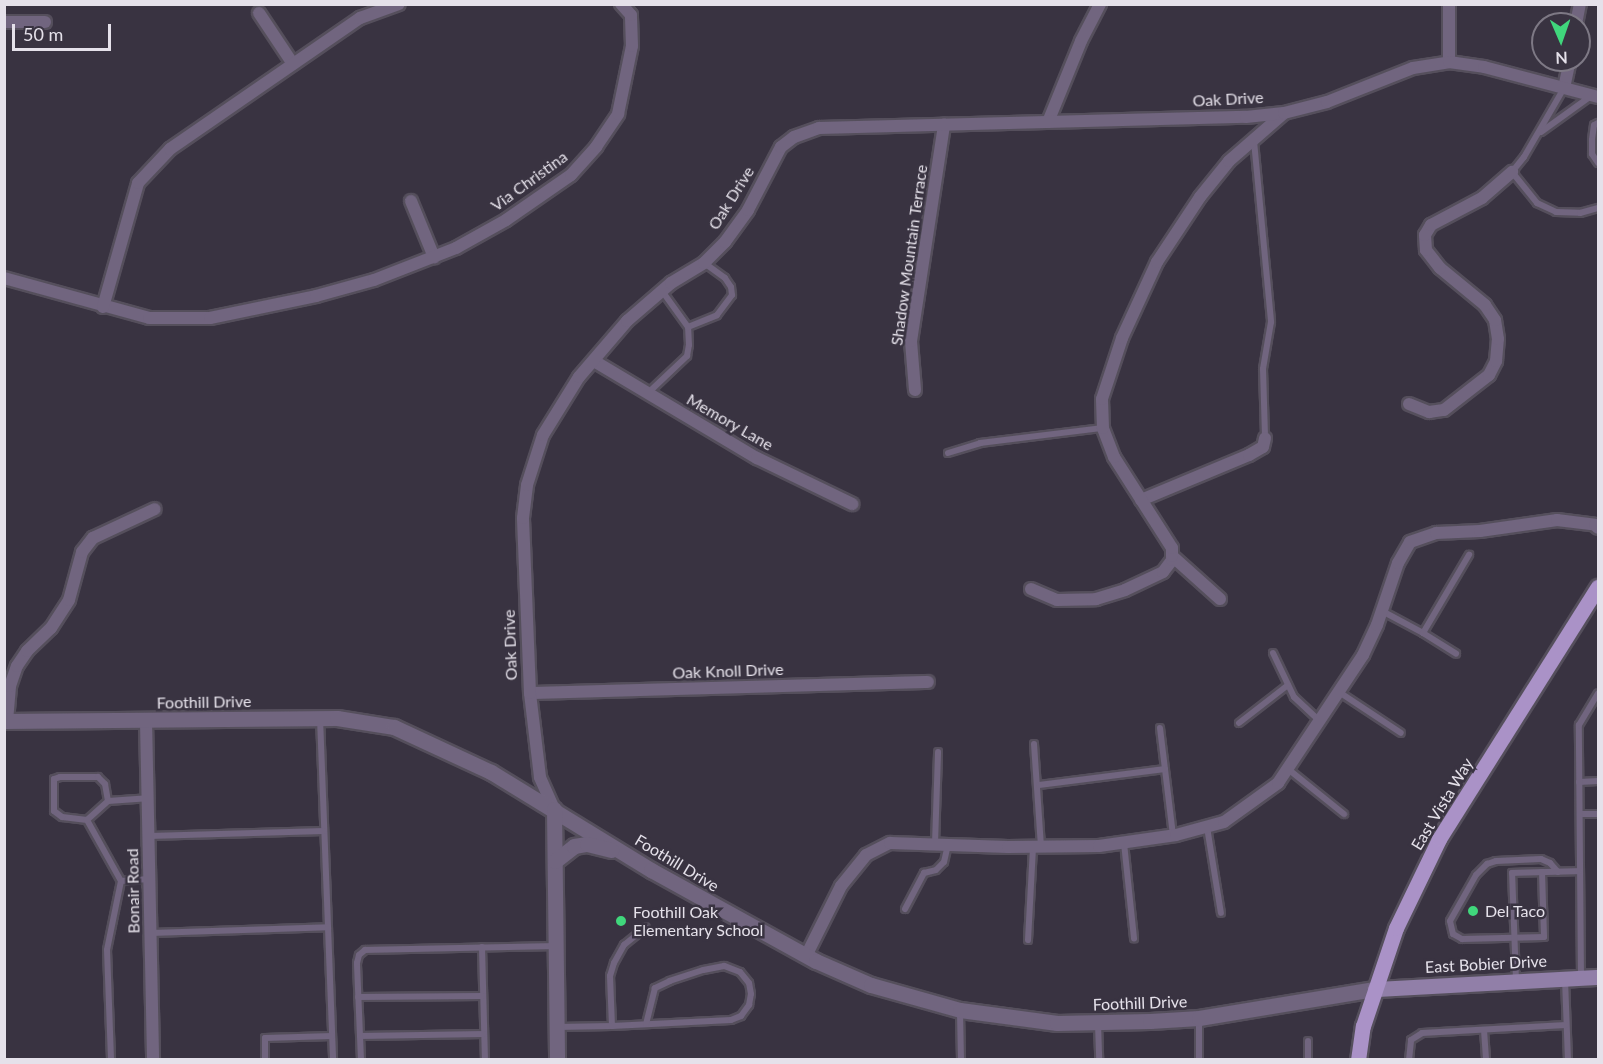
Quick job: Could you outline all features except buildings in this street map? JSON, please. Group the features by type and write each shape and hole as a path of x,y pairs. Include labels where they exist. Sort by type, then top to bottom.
{"main road":[{"name":"East Vista Way","path":"1358,1059 1363,1026 1396,928 1439,838 1599,587"},
{"name":"East Bobier Drive","path":"1374,989 1599,977"}],"street":[{"path":"103,307 138,183 170,149 360,18 399,4"},
{"name":"Via Christina","path":"4,278 149,318 210,318 316,296 374,280 434,257 496,225 541,196 571,175 596,147 618,114 632,46 631,15 621,4"},
{"path":"1048,123 1081,41 1100,4"},
{"path":"1449,4 1449,62"},
{"path":"259,13 293,64"},
{"path":"4,22 45,22"},
{"name":"Oak Drive","path":"557,1059 554,809 540,777 530,693 523,518 526,485 543,435 579,377 627,321 662,291 704,263 725,242 748,210 781,147 794,137 819,128 1246,117 1284,113 1327,102 1413,68 1449,62 1484,67 1595,96"},
{"path":"1564,88 1567,72"},
{"path":"1031,589 1057,600 1096,599 1125,590 1163,572 1172,560 1172,548 1114,457 1103,429 1102,399 1122,338 1157,262 1200,197 1228,161 1253,137 1284,113"},
{"name":"Shadow Mountain Terrace","path":"915,390 911,341 944,125"},
{"path":"1409,404 1429,412 1444,410 1489,375 1496,361 1498,339 1495,320 1485,304 1440,268 1426,250 1425,235 1431,225 1482,198 1512,172"},
{"path":"411,201 434,257"},
{"name":"Memory Lane","path":"594,361 757,458 852,504"},
{"path":"1141,500 1249,455 1263,447 1265,438"},
{"path":"6,721 10,686 17,666 27,651 51,628 69,600 82,552 93,538 155,509"},
{"path":"806,956 842,886 866,855 890,843 1037,847 1099,846 1173,836 1224,822 1278,783 1363,655 1382,611 1398,563 1410,542 1436,533 1480,531 1557,520 1595,525 1599,528"},
{"path":"1172,556 1220,599"},
{"name":"Oak Knoll Drive","path":"530,693 928,682"},
{"name":"Foothill Drive","path":"6,721 320,718 371,722 394,727 491,772 651,870 806,956 871,985 960,1010 1057,1023 1199,1018 1374,989"},
{"name":"Bonair Road","path":"146,721 153,1059"},
{"path":"555,861 567,849 587,844 628,855"}],"lane":[{"path":"1564,88 1538,134 1512,172 1537,203 1556,212 1597,211"},
{"path":"1538,134 1595,96"},
{"path":"1599,123 1594,125 1592,154 1599,163"},
{"path":"1253,137 1271,322 1263,369 1265,438"},
{"path":"688,327 717,315 732,295 731,287 725,279 704,263"},
{"path":"648,393 687,356 688,327 662,291"},
{"path":"948,453 980,443 1103,429"},
{"path":"1422,633 1469,555"},
{"path":"1382,611 1456,654"},
{"path":"1273,653 1294,697 1319,720"},
{"path":"1239,723 1288,685"},
{"path":"1338,692 1401,733"},
{"path":"1581,978 1579,725 1599,693"},
{"path":"320,718 333,1059"},
{"path":"1160,728 1173,836"},
{"path":"1028,940 1037,847 1039,785 1034,744"},
{"path":"935,844 938,752"},
{"path":"1287,768 1344,814"},
{"path":"1039,785 1165,769"},
{"path":"108,801 105,784 98,777 54,779 54,812 62,817 87,820 108,801 148,798"},
{"path":"1579,782 1599,781"},
{"path":"1580,814 1599,814"},
{"path":"87,820 121,881 107,950 111,1059"},
{"path":"1207,827 1221,913"},
{"path":"148,836 324,831"},
{"path":"1124,843 1134,938"},
{"path":"905,909 924,873 936,870 944,862 948,845"},
{"path":"1542,872 1544,937 1462,939 1453,934 1450,921 1476,875 1496,861 1541,859 1550,863 1558,872"},
{"path":"1516,980 1512,873 1580,871"},
{"path":"121,881 150,879"},
{"path":"151,933 328,927"},
{"path":"612,1026 609,997 612,970 624,945 646,927"},
{"path":"362,1059 357,963 359,955 366,950 556,946"},
{"path":"482,947 485,1059"},
{"path":"556,1028 612,1026 731,1020 741,1016 749,1005 750,983 740,972 724,966 670,981 655,988 646,1024"},
{"path":"1564,978 1568,1059"},
{"path":"358,997 483,996"},
{"path":"960,1010 961,1059"},
{"path":"1199,1018 1199,1059"},
{"path":"1098,1023 1099,1059"},
{"path":"1409,1059 1409,1047 1415,1035 1566,1025"},
{"path":"1484,1030 1486,1059"},
{"path":"360,1036 484,1034"},
{"path":"265,1059 264,1038 332,1036"},
{"path":"1308,1041 1308,1059"}],"place":[{"name":"Del Taco","path":"1473,911"},
{"name":"Foothill Oak Elementary School","path":"621,921"}]}
